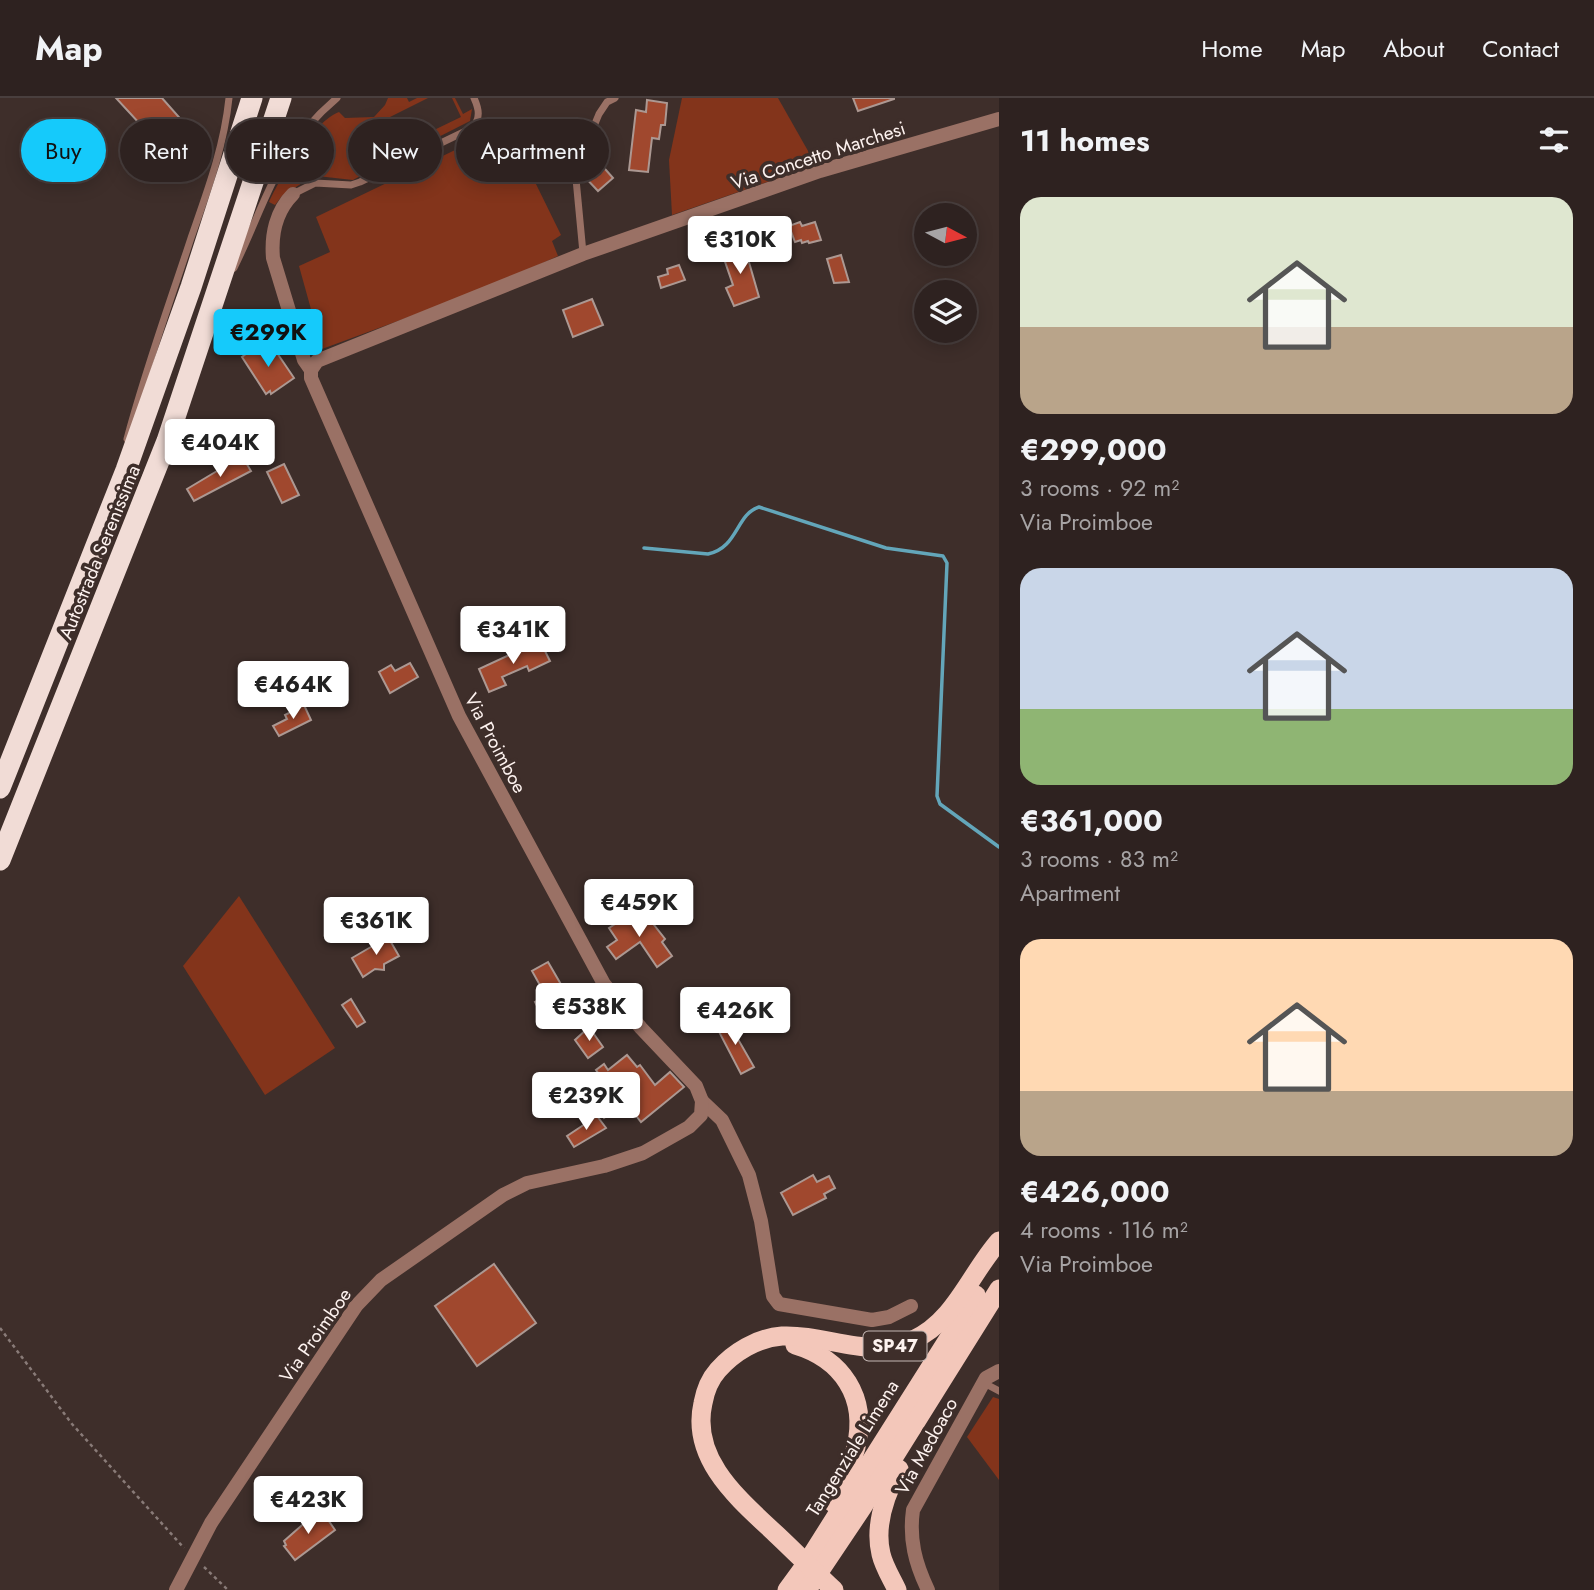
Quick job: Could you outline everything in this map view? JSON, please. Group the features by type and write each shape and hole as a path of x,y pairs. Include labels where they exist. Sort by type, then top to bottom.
{"highway":[{"name":"Autostrada Serenissima","path":"0,788 156,390 252,98"},
{"name":"Autostrada Serenissima","path":"0,860 139,513 208,323 281,98"},
{"name":"SP47","path":"834,1590 725,1484 715,1470 705,1448 701,1427 704,1400 714,1376 727,1361 758,1341 785,1336 872,1348 902,1345 917,1339 942,1320 999,1241"},
{"name":"Tangenziale Limena","path":"787,1590 999,1258"},
{"name":"Tangenziale Limena","path":"807,1590 862,1508 999,1289"},
{"path":"897,1590 880,1547 884,1504 891,1484 935,1409 973,1330"},
{"name":"SP47","path":"746,1348 783,1343 804,1347 820,1354 841,1371 855,1398 858,1412 856,1445 837,1494 775,1590"}],"street":[{"name":"Via Concetto Marchesi","path":"583,254 820,171 999,119"},
{"name":"Via Proimboe","path":"293,194 285,202 279,215 272,244 273,258 304,360 311,370 311,377 465,728 604,984 696,1086 702,1101 722,1120 749,1175 761,1221 773,1296 779,1304 872,1320 888,1317 911,1306"},
{"path":"311,370 317,361 583,254"},
{"name":"Via Proimboe","path":"176,1590 211,1523 356,1306 381,1280 503,1195 527,1183 604,1167 643,1153 689,1128 701,1115 702,1101"},
{"name":"Via Medoaco","path":"928,1590 912,1548 910,1531 913,1510 986,1378 999,1371"}],"lane":[{"path":"96,548 137,399 212,177 224,132 229,98"},
{"path":"208,323 253,230 272,178 282,160 310,123 337,98"},
{"name":"Via Proimboe","path":"293,194 315,183 351,185 360,182 472,128 479,111 474,98"},
{"path":"583,254 576,179 584,150 599,114 607,102 615,98"},
{"path":"983,1383 999,1391"}],"path":[{"path":"0,1328 72,1424 193,1557 228,1590"}],"shaded area":[{"path":"388,98 407,98 409,102 417,98 428,98 386,119 348,119 348,179 334,178 334,119 327,119 339,112 345,118 374,117"},
{"path":"452,98 455,98 463,114 472,109 470,119 457,119 461,117"},
{"path":"682,98 778,98 816,165 672,215 669,160"},
{"path":"456,119 456,128 442,135 442,126"},
{"path":"456,150 456,182 535,182 561,235 552,241 558,256 490,287 322,349 299,266 330,252 316,217 389,182 442,182 442,156"},
{"path":"279,182 304,182 282,196 275,205 269,202"},
{"path":"239,896 335,1048 265,1095 183,966"},
{"path":"993,1397 999,1399 999,1480 967,1437"}],"building":[{"path":"116,98 162,98 181,119 135,119"},
{"path":"853,98 894,98 894,99 858,111"},
{"path":"647,100 667,103 665,125 661,125 659,139 652,138 648,172 629,170 636,110 646,112"},
{"path":"590,182 608,182 598,191"},
{"path":"800,222 802,226 815,222 821,240 795,242 789,226"},
{"path":"744,245 759,297 734,306 726,288 733,285 722,253"},
{"path":"841,255 849,282 834,283 827,259"},
{"path":"679,265 685,280 661,288 658,277 668,274 667,269"},
{"path":"592,299 603,325 573,337 563,310"},
{"path":"255,347 263,353 273,347 294,378 271,394 270,391 266,394 242,357"},
{"path":"242,456 251,471 194,501 187,489"},
{"path":"284,464 299,495 282,503 267,472"},
{"path":"535,643 538,649 543,647 550,661 529,671 527,666 502,677 506,685 489,692 479,669"},
{"path":"410,663 418,677 390,693 379,672 391,665 395,671"},
{"path":"304,705 311,720 279,736 273,726 287,719 285,715"},
{"path":"632,913 635,918 640,915 642,919 647,916 665,939 662,942 672,956 657,967 640,942 616,959 607,947 617,940 609,928"},
{"path":"388,937 399,956 384,964 384,970 375,969 363,977 352,958"},
{"path":"548,962 570,1000 542,1016 535,1002 546,996 532,971"},
{"path":"351,999 365,1022 357,1027 342,1005"},
{"path":"727,1020 754,1067 741,1074 716,1026"},
{"path":"589,1027 603,1047 588,1058 575,1040"},
{"path":"627,1055 637,1067 640,1065 655,1085 670,1072 684,1087 641,1122 627,1104 604,1118 590,1097 586,1100 580,1091 601,1077 596,1070 604,1064 608,1070"},
{"path":"597,1116 606,1128 574,1147 567,1136"},
{"path":"813,1175 817,1182 829,1176 835,1188 824,1194 826,1198 793,1215 781,1193"},
{"path":"494,1264 536,1323 477,1366 435,1306"},
{"path":"324,1514 335,1530 295,1560 284,1546 284,1541 309,1519 311,1522"}],"waterway":[{"path":"644,548 708,554 718,551 746,516 759,507 886,548 943,556 947,563 937,796 940,804 999,847"}]}
